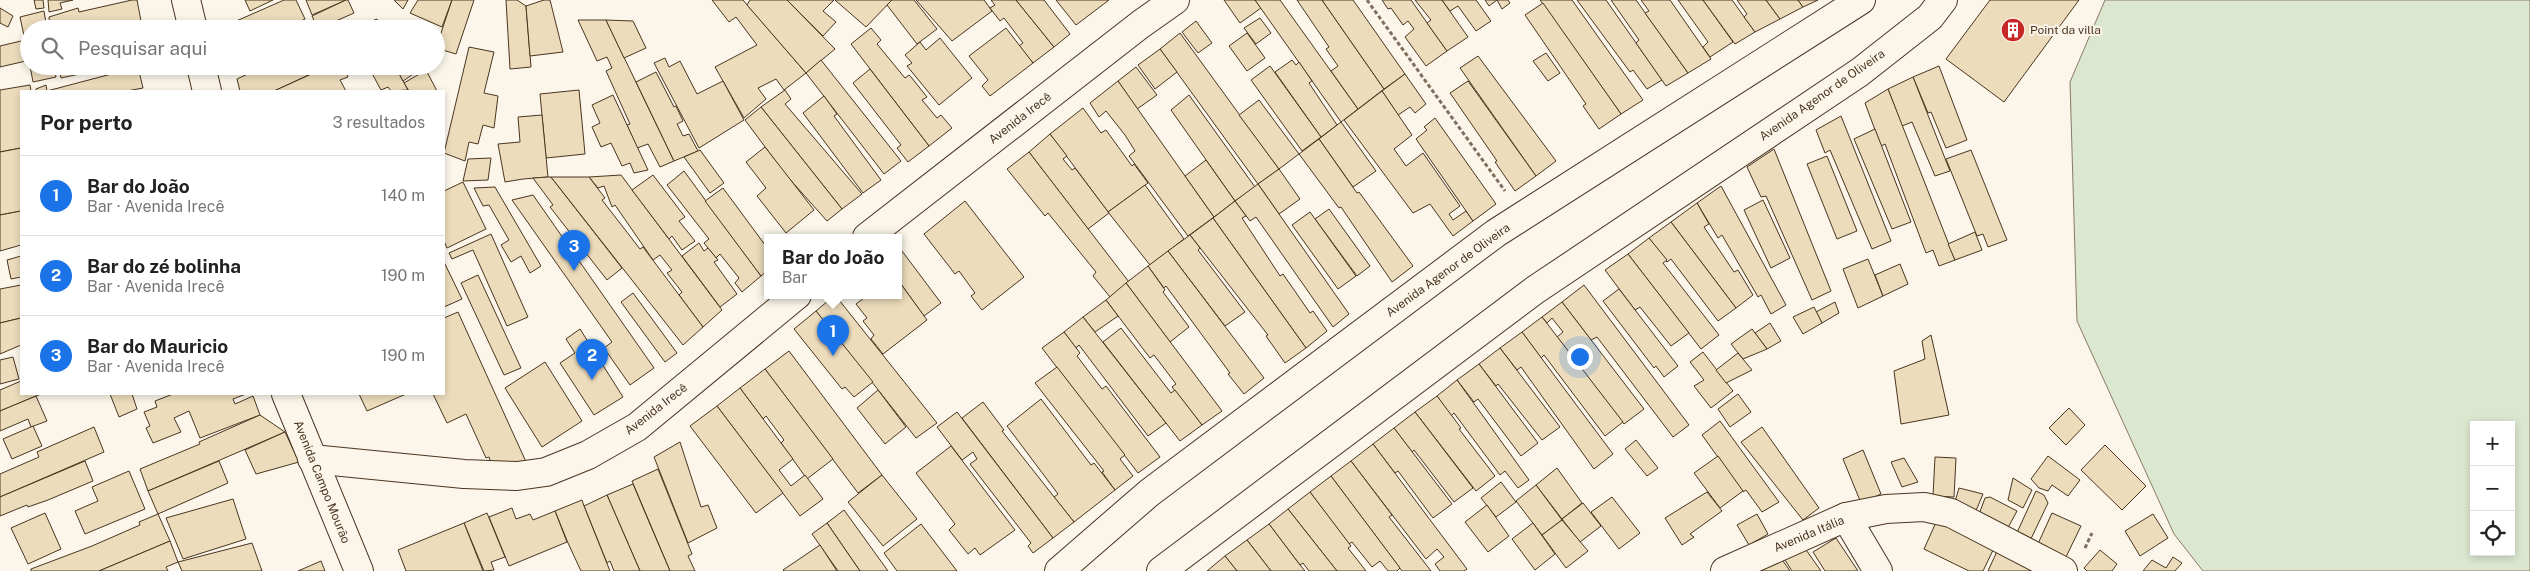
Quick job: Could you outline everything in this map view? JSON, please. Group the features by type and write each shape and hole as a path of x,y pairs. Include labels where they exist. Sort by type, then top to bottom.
{"street":[{"path":"186,0 191,20"},
{"name":"Avenida Irecê","path":"871,234 1141,24 1175,0"},
{"name":"Avenida Agenor de Oliveira","path":"1059,571 1149,492 1496,233 1861,0"},
{"name":"Avenida Agenor de Oliveira","path":"1161,571 1535,290 1860,72 1930,17 1943,0"},
{"path":"203,75 207,90"},
{"name":"Avenida Irecê","path":"312,459 464,474 517,476 546,472 588,455 637,427 792,299"},
{"name":"Avenida Campo Mourão","path":"286,395 359,571"},
{"name":"Avenida Itália","path":"1725,571 1846,517 1886,509 1924,507 1951,513 2063,571"},
{"path":"1846,517 1878,571"}],"path":[{"path":"1367,0 1523,216"}],"green space":[{"path":"2105,0 2530,0 2530,571 2203,571 2174,534 2077,321 2070,82"}],"building":[{"path":"34,0 43,0 44,8 36,9"},
{"path":"48,0 73,0 60,3 62,9 49,12"},
{"path":"137,0 141,20 49,20 49,17 78,8 79,12"},
{"path":"245,0 273,0 250,11"},
{"path":"284,0 296,0 305,19 303,20 239,20"},
{"path":"306,0 346,0 312,15"},
{"path":"346,0 348,0 354,13 338,20 314,20 312,16"},
{"path":"394,0 408,0 403,9"},
{"path":"418,0 452,0 445,20 426,20 410,13"},
{"path":"452,0 474,0 456,54 445,51 445,21"},
{"path":"506,0 517,0 526,6 531,67 510,69"},
{"path":"550,0 563,52 530,56 526,6"},
{"path":"712,0 743,0 806,73 784,90 776,79 758,88 766,99 744,118 715,67 757,45 736,17 729,22"},
{"path":"750,0 787,0 835,49 806,73 747,5"},
{"path":"787,0 834,0 823,11 836,22 823,36"},
{"path":"835,0 892,0 866,27"},
{"path":"892,0 914,0 937,29 917,44 887,5"},
{"path":"916,0 984,0 992,11 952,41"},
{"path":"991,0 1016,0 1054,47 1033,63 1019,46 1023,43 1004,18 1000,21 990,8 995,5"},
{"path":"1016,0 1044,0 1070,34 1054,47"},
{"path":"1056,0 1109,0 1076,25"},
{"path":"1224,0 1255,0 1261,8 1240,23"},
{"path":"1255,0 1280,0 1358,109 1341,122"},
{"path":"1297,0 1322,0 1384,89 1358,109 1331,71 1338,66 1326,49 1329,47"},
{"path":"1322,0 1353,0 1405,74 1384,89"},
{"path":"1382,0 1411,0 1447,51 1426,66 1405,37 1414,29 1408,21 1403,25 1391,8 1388,9"},
{"path":"1415,0 1442,0 1468,37 1447,51 1427,23 1431,20"},
{"path":"1442,0 1476,0 1491,21 1476,31 1458,6 1450,11"},
{"path":"1485,0 1497,0 1489,6"},
{"path":"1497,0 1508,0 1510,3 1502,9"},
{"path":"1540,0 1572,0 1643,100 1621,114"},
{"path":"1577,0 1606,0 1662,80 1647,89 1633,70 1630,72"},
{"path":"1611,0 1636,0 1688,73 1666,86 1636,43 1639,40"},
{"path":"1641,0 1670,0 1711,59 1688,73 1645,13 1649,11"},
{"path":"1678,0 1703,0 1733,42 1710,57 1703,47 1708,42"},
{"path":"1703,0 1732,0 1755,32 1735,44"},
{"path":"1737,0 1766,0 1780,19 1755,32 1744,17 1747,14"},
{"path":"1766,0 1798,0 1803,7 1780,19"},
{"path":"1798,0 1818,0 1803,7"},
{"name":"Point da villa","path":"1990,0 2079,0 2004,102 1946,59"},
{"path":"1543,3 1621,114 1599,129 1583,106 1586,104 1525,15"},
{"path":"0,8 13,16 8,27 0,23"},
{"path":"44,11 46,20 21,20 20,17"},
{"path":"1260,18 1271,33 1256,44 1244,28"},
{"path":"578,20 606,20 674,161 660,167 648,144 637,148 627,125 630,124 606,71 612,68 607,57 597,61"},
{"path":"606,20 633,21 646,48 624,58"},
{"path":"1196,21 1212,43 1198,53 1182,32"},
{"path":"871,28 881,40 877,44 905,78 909,75 927,97 922,100 937,118 941,115 952,128 929,146 851,44"},
{"path":"1006,28 1033,63 990,96 982,86 988,80 969,56"},
{"path":"1180,33 1279,169 1258,184 1160,49"},
{"path":"1247,33 1265,58 1247,71 1229,46"},
{"path":"940,38 972,78 939,105 907,66 912,63 905,55 920,42 926,50"},
{"path":"20,41 20,62 0,67 0,46"},
{"path":"469,47 494,52 484,93 498,96 494,128 483,125 478,144 469,142 465,161 445,153"},
{"path":"1160,49 1177,72 1155,89 1138,65"},
{"path":"1546,53 1560,73 1548,81 1533,61"},
{"path":"1478,56 1556,161 1536,176 1460,68"},
{"path":"665,58 669,67 680,61 697,94 723,81 744,120 699,148 654,63"},
{"path":"821,60 901,161 884,174 806,73"},
{"path":"1292,60 1296,65 1299,62 1312,81 1309,83 1337,125 1321,137 1275,72"},
{"path":"1270,66 1321,137 1302,151 1251,80"},
{"path":"1939,66 1967,140 1946,148 1931,112 1928,113 1913,77"},
{"path":"1136,67 1157,95 1137,109 1118,81"},
{"path":"870,69 929,146 908,162 897,148 901,145 853,83"},
{"path":"656,72 683,121 677,124 683,136 689,134 698,151 674,161 636,82"},
{"path":"1405,74 1426,104 1415,113 1410,107 1398,115 1382,91"},
{"path":"32,75 56,75 56,77 33,82"},
{"path":"60,75 75,75 61,78"},
{"path":"108,75 140,75 143,88 132,90 51,90"},
{"path":"246,75 309,75 276,90 240,90 237,79"},
{"path":"309,75 347,75 348,77 340,80 345,90 276,90"},
{"path":"373,75 400,75 408,90 390,90 388,87 381,90"},
{"path":"400,75 412,75 403,81"},
{"path":"418,75 429,75 436,90 408,90 404,83"},
{"path":"1913,77 1950,171 1935,176 1912,122 1902,126 1888,89"},
{"path":"1118,81 1214,217 1188,236 1129,156 1135,151 1125,135 1106,111 1099,117 1090,103"},
{"path":"1468,81 1536,176 1515,191 1495,162 1497,161 1450,93"},
{"path":"30,85 31,90 20,90 20,148 0,152 0,90"},
{"path":"46,85 47,90 36,90 36,89"},
{"path":"1888,89 1955,260 1939,266 1933,250 1926,253 1885,144 1881,146 1865,103"},
{"path":"579,90 585,154 546,158 540,94"},
{"path":"785,90 791,99 785,104 862,194 842,209 761,107"},
{"path":"1382,91 1412,135 1394,149 1406,166 1423,153 1460,206 1449,214 1453,220 1466,211 1473,221 1453,236 1430,204 1413,213 1344,120"},
{"path":"613,95 648,170 634,173 630,163 622,166 611,143 601,147 592,127 600,123 592,105"},
{"path":"1189,95 1255,187 1235,201 1171,110"},
{"path":"824,96 837,114 834,116 881,180 863,193 803,113"},
{"path":"1259,100 1299,154 1279,169 1239,115"},
{"path":"761,107 842,209 827,221 786,175 745,120"},
{"path":"1083,108 1101,133 1106,130 1132,166 1134,164 1148,183 1108,212 1050,134"},
{"path":"542,115 548,177 505,182 498,144 520,142 518,117"},
{"path":"1841,116 1891,241 1872,249 1830,150 1825,153 1816,130"},
{"path":"1435,118 1496,204 1473,221 1416,139 1427,130 1424,127"},
{"path":"1341,122 1376,171 1353,187 1319,139"},
{"path":"1875,129 1911,222 1892,229 1854,139"},
{"path":"1050,134 1067,156 1063,159 1072,170 1075,168 1109,213 1088,229 1029,152"},
{"path":"1319,139 1357,193 1359,192 1413,266 1392,282 1341,207 1339,208 1299,154"},
{"path":"765,147 814,210 786,233 757,196 766,188 746,162"},
{"path":"20,148 20,211 0,215 0,152"},
{"path":"1774,149 1831,291 1812,300 1766,196 1761,197 1747,167"},
{"path":"700,150 724,183 710,193 684,157"},
{"path":"1971,150 2007,240 1988,247 1983,234 1977,236 1946,159"},
{"path":"1029,152 1129,282 1110,297 1093,276 1096,272 1048,213 1045,216 1007,169"},
{"path":"1827,156 1857,231 1837,239 1807,164"},
{"path":"491,158 488,180 463,181 468,159"},
{"path":"1206,160 1235,201 1214,217 1185,176"},
{"path":"1279,169 1300,199 1279,214 1258,184"},
{"path":"684,171 761,276 742,292 735,283 739,278 720,254 716,258 704,243 709,239 667,185"},
{"path":"621,175 722,310 703,327 679,295 682,292 667,273 672,270 660,255 653,260 615,205 612,207 604,186 598,188 589,177"},
{"path":"653,175 685,217 679,221 695,241 682,250 672,236 669,239 632,190"},
{"path":"551,177 622,268 607,280 550,207 553,205 533,178"},
{"path":"551,177 589,177 605,198 602,200 640,249 643,247 703,327 683,345"},
{"path":"463,182 486,229 447,248 445,243 445,191"},
{"path":"1258,184 1349,314 1333,327 1256,217 1250,221 1235,201"},
{"path":"1145,185 1184,239 1150,265 1108,212"},
{"path":"1721,186 1786,305 1771,314 1761,295 1758,297 1722,235 1718,238 1697,203"},
{"path":"495,187 541,266 530,273 521,256 511,262 501,245 509,240 489,205 483,206 474,188"},
{"path":"723,188 764,244 764,273 761,276 705,201"},
{"path":"533,195 654,368 630,385 604,348 612,342 512,200"},
{"path":"1763,200 1790,258 1771,268 1744,210"},
{"path":"965,201 1024,277 982,310 971,296 975,293 959,271 955,274 924,234"},
{"path":"1235,201 1246,216 1242,218 1280,276 1283,274 1310,313 1313,311 1327,331 1306,348 1213,218"},
{"path":"1697,203 1709,224 1704,227 1734,272 1738,270 1753,295 1736,308 1671,222"},
{"path":"1329,209 1370,266 1357,276 1315,219"},
{"path":"20,211 20,245 0,251 0,215"},
{"path":"1310,212 1356,276 1338,289 1292,225"},
{"path":"1213,218 1306,348 1285,363 1266,336 1268,335 1190,235"},
{"path":"1671,222 1736,308 1718,321 1671,259 1667,262 1649,238"},
{"path":"1975,232 1982,250 1955,260 1948,244"},
{"path":"491,234 528,317 507,326 473,250 452,259 449,253"},
{"path":"1190,235 1200,248 1198,250 1245,312 1225,326 1168,251"},
{"path":"1649,238 1667,260 1663,263 1719,335 1701,349 1628,254"},
{"path":"699,243 704,251 708,248 718,260 714,262 737,294 720,307 682,256"},
{"path":"902,251 941,303 924,316 902,286"},
{"path":"1168,251 1264,378 1244,394 1166,286 1164,288 1148,266"},
{"path":"1628,254 1689,333 1671,346 1640,307 1635,310 1605,270"},
{"path":"20,256 20,277 11,279 7,260"},
{"path":"1868,259 1883,296 1858,308 1843,269"},
{"path":"445,264 462,299 445,307"},
{"path":"1900,264 1908,284 1883,296 1875,275"},
{"path":"1148,266 1165,290 1163,292 1189,327 1170,342 1126,283"},
{"path":"478,275 521,368 504,375 461,283"},
{"path":"1126,283 1222,411 1202,425 1172,387 1176,384 1154,355 1150,358 1106,300"},
{"path":"20,285 20,318 0,323 0,289"},
{"path":"1584,285 1689,425 1673,437 1597,337 1591,340 1562,302"},
{"path":"902,286 927,320 883,354 871,339 874,335 863,321 867,318 856,304 863,299 902,299"},
{"path":"1619,289 1678,366 1664,377 1656,366 1654,368 1603,301"},
{"path":"633,293 677,353 665,362 621,302"},
{"path":"830,299 838,299 937,423 916,438 816,311"},
{"path":"1106,300 1118,316 1095,332 1083,317"},
{"path":"1562,302 1644,409 1624,424 1557,337 1563,332 1552,318 1547,323 1542,317"},
{"path":"1835,302 1839,313 1822,323 1816,312"},
{"path":"1814,307 1822,323 1803,334 1793,317"},
{"path":"816,311 873,382 854,397 845,387 842,389 794,329"},
{"path":"458,312 527,464 491,463 489,457 486,458 466,414 447,423 433,395 445,395 445,318"},
{"path":"1083,317 1166,423 1148,436 1079,345 1076,348 1064,332"},
{"path":"1542,317 1623,422 1605,436 1544,355 1541,358 1522,332"},
{"path":"20,318 20,345 0,354 0,323"},
{"path":"1770,323 1781,341 1767,349 1755,333"},
{"path":"1121,328 1171,393 1175,390 1202,425 1180,441 1103,342"},
{"path":"580,329 623,397 594,415 560,363 575,353 566,339"},
{"path":"1752,329 1767,349 1743,359 1731,344"},
{"path":"1064,332 1080,353 1077,356 1102,389 1106,386 1160,457 1138,473 1042,348"},
{"path":"1522,332 1613,454 1594,469 1521,367 1517,370 1500,348"},
{"path":"1931,335 1949,415 1901,424 1894,371 1925,359 1922,341"},
{"path":"1500,348 1560,427 1542,440 1498,384 1496,386 1479,364"},
{"path":"789,351 882,475 858,493 765,369"},
{"path":"1703,352 1733,391 1711,408 1694,386 1704,380 1690,362"},
{"path":"1738,353 1752,370 1726,383 1716,370"},
{"path":"13,357 19,379 0,384 0,360"},
{"path":"545,362 582,421 542,447 505,388"},
{"path":"1479,364 1538,443 1521,456 1478,399 1474,402 1457,380"},
{"path":"1057,367 1125,455 1120,459 1133,476 1115,490 1102,472 1104,471 1035,383"},
{"path":"765,369 833,459 807,479 781,443 784,440 766,416 763,419 740,388"},
{"path":"1457,380 1529,480 1518,488 1505,471 1500,475 1454,413 1451,416 1437,396"},
{"path":"20,381 20,395 39,395 0,411 0,390"},
{"path":"740,388 793,459 779,470 791,486 805,475 823,499 800,516 717,406"},
{"path":"878,390 906,427 885,444 857,408"},
{"path":"1738,394 1751,412 1730,427 1718,409"},
{"path":"110,395 132,395 137,409 119,417"},
{"path":"170,395 243,395 233,399 235,404 253,396 260,415 200,438 189,411 174,418 181,432 153,443 146,428 150,426 144,412 157,407 155,401"},
{"path":"359,395 404,395 367,411"},
{"path":"36,396 47,421 31,427 28,419 0,431 0,411"},
{"path":"1437,396 1461,428 1459,429 1495,476 1476,491 1415,412"},
{"path":"1041,399 1091,465 1094,463 1115,490 1074,522 1054,497 1058,494 1007,426"},
{"path":"983,402 1004,430 1002,431 1074,522 1053,538 962,418"},
{"path":"717,406 783,493 756,513 690,426"},
{"path":"2069,408 2085,425 2066,445 2049,428"},
{"path":"957,412 1053,538 1033,553 1028,546 1031,543 970,464 977,459 973,452 962,460 937,427"},
{"path":"1415,412 1473,488 1454,502 1414,450 1412,452 1394,428"},
{"path":"260,415 285,432 148,491 140,469 200,444 199,442"},
{"path":"1720,421 1779,502 1762,512 1746,490 1743,492 1702,435"},
{"path":"33,426 42,446 12,459 3,439"},
{"path":"94,427 104,452 0,497 0,474 39,457 37,452"},
{"path":"1762,427 1819,508 1803,520 1741,442"},
{"path":"1394,428 1452,504 1433,518 1398,471 1395,473 1373,444"},
{"path":"285,432 299,462 256,474 245,450"},
{"path":"1636,440 1658,468 1647,476 1625,449"},
{"path":"680,442 701,507 708,505 717,528 688,543 654,457"},
{"path":"1373,444 1467,569 1464,571 1440,571 1435,564 1444,557 1437,549 1426,559 1351,461"},
{"path":"2105,445 2146,486 2122,510 2081,470"},
{"path":"951,446 1015,530 980,555 975,548 968,554 949,530 955,524 916,473"},
{"path":"1863,450 1881,494 1861,503 1843,459"},
{"path":"1718,456 1743,491 1720,508 1694,473"},
{"path":"2048,456 2080,480 2068,496 2052,485 2048,491 2039,488 2031,479"},
{"path":"1935,457 1956,458 1954,497 1933,496"},
{"path":"1904,458 1918,482 1902,487 1891,462"},
{"path":"85,461 93,481 48,500 28,507 27,505 0,516 0,497"},
{"path":"219,461 228,483 158,514 148,491"},
{"path":"1351,461 1392,515 1389,517 1431,571 1402,571 1331,476"},
{"path":"1557,468 1582,503 1562,519 1536,485"},
{"path":"658,469 692,554 688,556 695,571 670,571 632,481"},
{"path":"129,471 145,509 85,534 75,511 98,501 92,487"},
{"path":"882,475 917,519 883,546 848,502"},
{"path":"1331,476 1400,568 1397,571 1388,571 1380,561 1372,567 1352,542 1349,544 1310,492"},
{"path":"2013,478 2032,490 2023,508 2008,500"},
{"path":"1501,482 1516,502 1496,517 1481,498"},
{"path":"633,484 670,571 640,571 607,495"},
{"path":"1536,485 1562,520 1542,535 1516,501"},
{"path":"1959,488 1983,494 1975,513 1954,505"},
{"path":"2036,491 2044,495 2048,503 2029,543 2015,537"},
{"path":"1310,492 1351,546 1348,548 1366,571 1337,571 1288,509"},
{"path":"1707,492 1722,511 1690,534 1694,537 1682,545 1665,518"},
{"path":"607,495 640,571 614,571 610,561 607,563 584,506"},
{"path":"1612,497 1640,533 1619,549 1591,512"},
{"path":"1990,497 2017,511 2004,535 1978,517 1985,498"},
{"path":"233,499 246,539 183,559 166,518"},
{"path":"582,500 610,571 581,571 555,511"},
{"path":"1583,503 1601,526 1580,542 1562,519"},
{"path":"1487,505 1509,536 1488,552 1465,522"},
{"path":"512,508 516,519 530,514 533,520 555,511 567,542 509,566 489,517"},
{"path":"1288,509 1337,571 1309,571 1303,563 1300,565 1269,524"},
{"path":"844,510 888,571 860,571 827,523"},
{"path":"45,513 61,549 28,564 11,528"},
{"path":"487,513 505,557 491,562 494,570 484,571 464,523"},
{"path":"2052,513 2081,526 2065,559 2037,546"},
{"path":"158,514 170,541 99,571 31,571 31,569 92,546 140,525 139,522"},
{"path":"1757,514 1768,534 1749,545 1737,525"},
{"path":"2153,514 2168,538 2140,556 2125,531"},
{"path":"1938,518 1995,546 1983,571 1969,571 1924,549"},
{"path":"1562,520 1588,551 1566,568 1542,535"},
{"path":"464,523 483,571 406,571 398,550"},
{"path":"827,523 860,571 838,571 812,534"},
{"path":"1533,523 1555,554 1535,570 1512,539"},
{"path":"921,524 957,571 897,571 884,553"},
{"path":"1269,524 1305,571 1271,571 1247,540"},
{"path":"1836,538 1858,571 1825,571 1813,552"},
{"path":"1247,540 1271,571 1237,571 1225,556"},
{"path":"170,541 178,562 166,567 168,571 99,571"},
{"path":"252,543 262,571 182,571 178,562"},
{"path":"820,545 837,571 783,570"},
{"path":"1804,547 1821,571 1792,571 1785,560"},
{"path":"1999,547 2044,571 1988,571"},
{"path":"2100,550 2117,564 2112,571 2087,571 2084,568"},
{"path":"1225,556 1237,571 1207,571"},
{"path":"2173,557 2182,563 2175,571 2143,571 2152,560 2166,568"},
{"path":"1781,558 1790,571 1761,571 1764,569"},
{"path":"321,561 325,571 298,571"}],"place":[{"name":"Point da villa","path":"2013,30"},
{"name":"Bar do Mauricio","path":"574,271"},
{"name":"Bar do João","path":"833,356"},
{"name":"Bar do zé bolinha","path":"592,380"}]}
